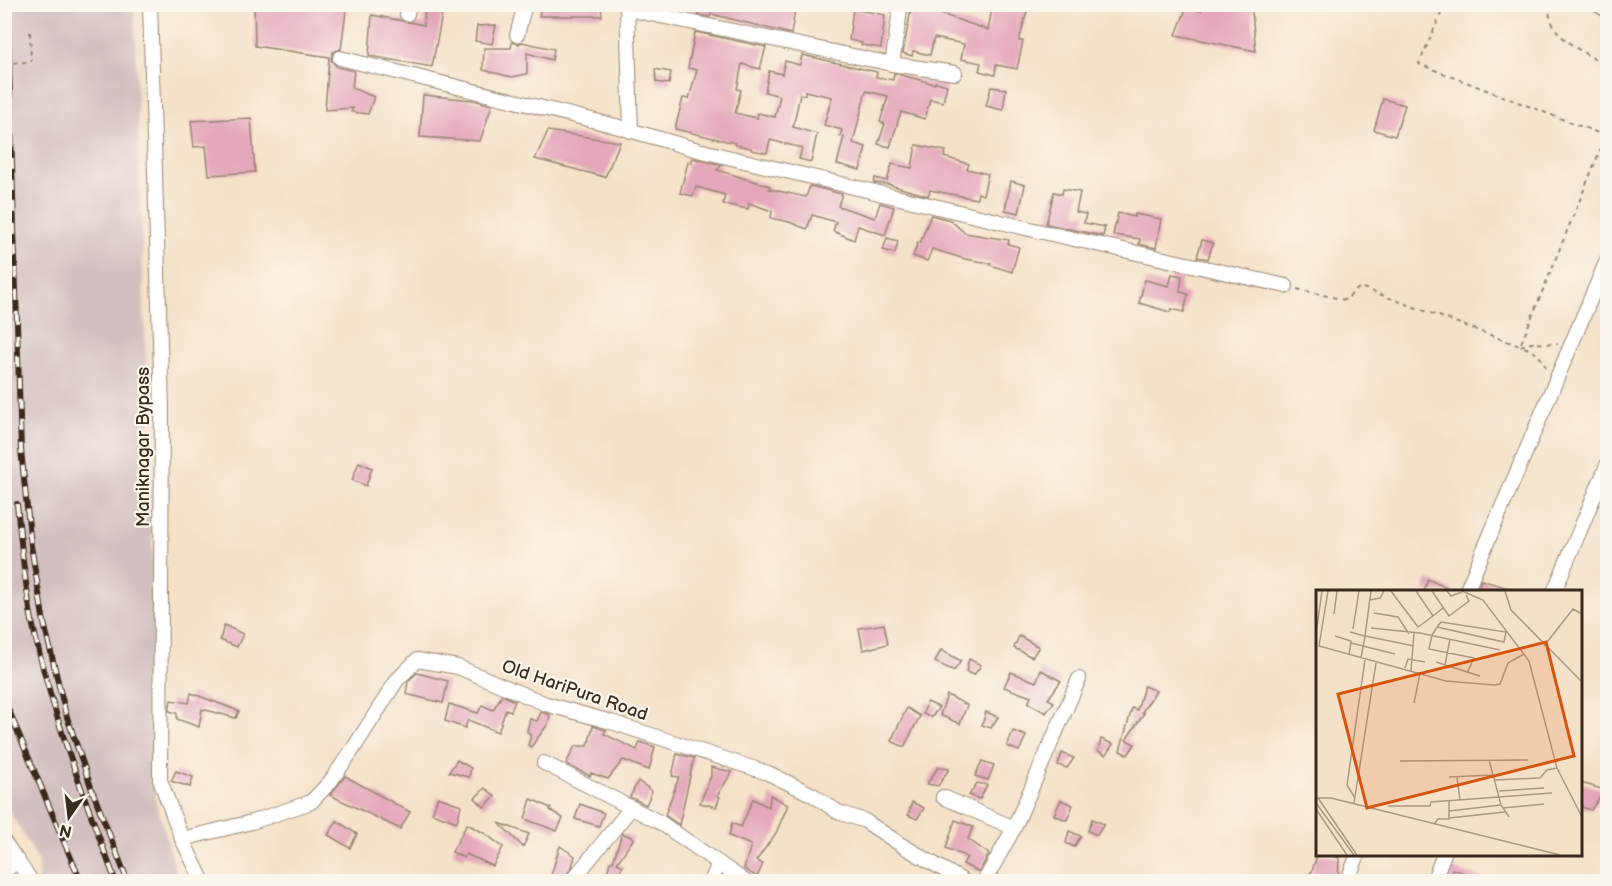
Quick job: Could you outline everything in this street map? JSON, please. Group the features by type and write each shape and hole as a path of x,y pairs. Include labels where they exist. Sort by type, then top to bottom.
{"main road":[{"path":"1599,4 1608,9"}],"street":[{"name":"Maniknagar Bypass","path":"150,4 162,409 160,780 202,882"},
{"path":"517,34 525,4"},
{"path":"891,64 901,4"},
{"path":"631,131 627,7 891,64 955,73"},
{"path":"340,58 698,150 1036,231 1286,286"},
{"path":"1467,590 1608,258"},
{"path":"1555,590 1608,463"},
{"name":"Old HariPura Road","path":"182,838 252,822 310,802 330,782 397,680 417,660 458,667 546,704 611,722 768,772 813,795 838,812 865,821 966,882"},
{"path":"984,882 1014,828 1079,679"},
{"path":"544,763 660,824 746,882"},
{"path":"943,797 1014,828"},
{"path":"571,882 631,808"},
{"path":"4,842 32,882"},
{"path":"1347,882 1358,856"},
{"path":"1433,882 1444,856"},
{"path":"4,871 18,861"},
{"path":"711,882 719,863"}],"path":[{"path":"1445,4 1419,64 1607,135 1520,346"},
{"path":"1549,4 1551,25 1560,37 1606,66 1608,74"},
{"path":"4,63 31,62 30,32"},
{"path":"1286,286 1345,300 1360,287 1532,350 1541,356 1554,384"},
{"path":"1520,346 1547,342 1564,346 1567,352"}],"shaded area":[{"path":"4,5 134,5 154,601 155,799 179,881 38,881 38,860 5,803"}],"building":[{"path":"254,4 347,4 341,49 333,52 331,60 337,67 354,71 352,88 374,97 368,114 351,112 353,108 325,110 329,57 255,46"},
{"path":"425,4 444,4 432,67 369,56 372,15 424,25"},
{"path":"541,4 601,4 602,16 539,16"},
{"path":"688,4 796,4 791,34 711,14 710,17 698,15 699,11 688,8"},
{"path":"912,4 988,30 993,4 1029,4 1019,41 1023,41 1017,69 996,65 995,75 979,71 981,63 961,59 964,44 934,38 930,55 913,51 912,56 903,53"},
{"path":"1201,4 1251,4 1256,51 1176,35 1186,9 1201,11"},
{"path":"853,9 885,15 881,48 861,45 862,43 849,40"},
{"path":"496,25 492,44 475,41 477,26"},
{"path":"695,32 766,47 760,69 742,64 737,89 741,90 735,113 757,118 758,113 775,117 780,96 765,92 769,71 782,74 785,61 800,65 802,55 877,72 876,77 893,80 894,73 947,85 943,102 930,99 925,119 901,112 890,147 878,144 885,124 880,122 888,96 866,91 853,143 866,147 860,170 837,164 844,137 840,136 842,130 824,125 832,97 805,91 805,95 800,94 793,127 817,134 811,162 799,159 802,148 770,140 767,153 675,129 683,98 689,99 697,70 688,68"},
{"path":"512,42 554,49 552,60 527,53 527,74 512,77 483,70 484,48 511,48"},
{"path":"655,69 671,72 669,84 656,82"},
{"path":"991,87 1006,89 1003,110 986,106"},
{"path":"423,95 473,100 492,105 480,141 420,137"},
{"path":"1383,99 1405,105 1395,136 1374,130"},
{"path":"251,118 255,172 209,175 206,146 194,147 191,121"},
{"path":"548,131 620,142 605,177 535,159"},
{"path":"916,145 946,151 944,157 969,164 967,169 988,174 983,195 978,193 977,199 930,190 928,196 887,184 874,183 875,178 887,181 892,164 912,168"},
{"path":"692,158 722,165 717,170 770,186 769,189 806,197 810,186 842,194 838,206 875,218 880,203 894,207 885,235 858,226 854,240 833,231 836,222 812,215 807,229 771,218 772,211 749,203 748,209 723,204 725,195 696,187 693,196 680,193 688,162 691,163"},
{"path":"1011,181 1025,185 1019,213 1005,210"},
{"path":"1063,189 1080,192 1076,212 1086,214 1084,223 1105,227 1103,236 1046,224 1054,192 1062,194"},
{"path":"1118,213 1161,219 1156,248 1139,244 1140,239 1113,235"},
{"path":"931,215 950,220 965,233 1009,240 1008,244 1019,247 1012,272 990,265 991,263 965,259 932,249 927,261 913,256"},
{"path":"887,238 898,241 895,253 883,250"},
{"path":"1202,240 1213,243 1208,259 1197,257"},
{"path":"1172,274 1182,276 1180,292 1188,294 1184,312 1171,309 1170,312 1139,303 1145,280 1169,286"},
{"path":"359,462 372,468 366,486 352,480"},
{"path":"1428,579 1451,590 1425,590"},
{"path":"1481,580 1512,589 1512,590 1478,590"},
{"path":"884,624 888,644 863,650 859,628"},
{"path":"224,625 243,634 237,647 220,640"},
{"path":"1019,636 1039,647 1032,657 1014,648"},
{"path":"941,650 961,661 954,671 935,662"},
{"path":"969,659 981,665 974,675 966,672"},
{"path":"1041,670 1061,681 1048,699 1054,702 1046,713 1028,703 1031,697 1004,687 1011,672 1036,682"},
{"path":"417,673 448,681 443,703 406,694 408,681"},
{"path":"1144,686 1156,691 1126,740 1135,744 1128,755 1120,751 1132,708 1137,710"},
{"path":"191,693 239,711 236,718 202,709 199,727 177,719 177,713 169,711 171,700 189,703"},
{"path":"502,695 515,701 511,711 506,709 498,732 468,720 465,728 445,721 449,704 478,713 482,705 493,710"},
{"path":"947,695 967,705 960,724 940,715"},
{"path":"927,702 939,707 932,717 923,714"},
{"path":"907,708 920,716 904,747 891,741"},
{"path":"541,712 550,715 548,724 531,747 528,745 531,736 527,731 530,719 537,721"},
{"path":"986,712 998,717 991,728 982,725"},
{"path":"593,726 606,730 604,734 637,750 640,742 655,747 649,770 623,760 608,779 591,773 590,776 566,764 575,746 588,746"},
{"path":"1013,731 1026,736 1019,751 1007,746"},
{"path":"1101,739 1113,744 1106,755 1098,751"},
{"path":"1062,753 1074,758 1067,768 1058,765"},
{"path":"677,754 694,758 679,825 665,815 679,777 672,776"},
{"path":"457,760 471,768 469,777 449,772"},
{"path":"982,761 994,765 988,780 975,776"},
{"path":"711,767 732,772 717,796 720,797 716,807 700,803 711,776"},
{"path":"938,767 949,769 938,786 927,784"},
{"path":"176,771 193,777 190,787 171,781"},
{"path":"345,776 410,812 400,829 330,795"},
{"path":"638,781 652,791 646,805 630,797"},
{"path":"977,783 987,785 980,799 969,795"},
{"path":"1582,783 1605,790 1591,810 1582,807"},
{"path":"485,788 495,796 484,807 475,798"},
{"path":"770,795 788,805 776,833 756,861 763,864 757,877 744,869 751,845 729,836 732,823 741,827 753,799 769,807"},
{"path":"438,797 461,805 457,822 432,813"},
{"path":"531,799 551,808 550,810 563,818 557,831 525,819"},
{"path":"1061,800 1073,805 1067,820 1054,815"},
{"path":"912,802 924,808 917,819 908,815"},
{"path":"580,804 604,813 599,826 575,819"},
{"path":"1092,819 1104,824 1097,835 1088,831"},
{"path":"955,820 973,827 968,839 989,854 979,872 963,864 967,857 946,848"},
{"path":"337,821 357,834 350,848 328,835"},
{"path":"499,823 529,834 523,847"},
{"path":"467,824 503,847 493,866 466,854 464,858 452,852"},
{"path":"1069,831 1081,836 1074,847 1066,843"},
{"path":"622,833 634,838 617,863 623,866 616,877 607,873"},
{"path":"560,846 575,856 572,867 562,882 549,882"},
{"path":"1317,856 1339,858 1338,882 1302,882 1312,871"},
{"path":"1452,869 1484,879 1483,882 1446,882"}],"railway":[{"path":"7,4 21,450 31,546 44,623 65,711 92,790 128,882"},
{"path":"17,504 33,626 49,691 116,882"},
{"path":"4,699 81,882"}]}
